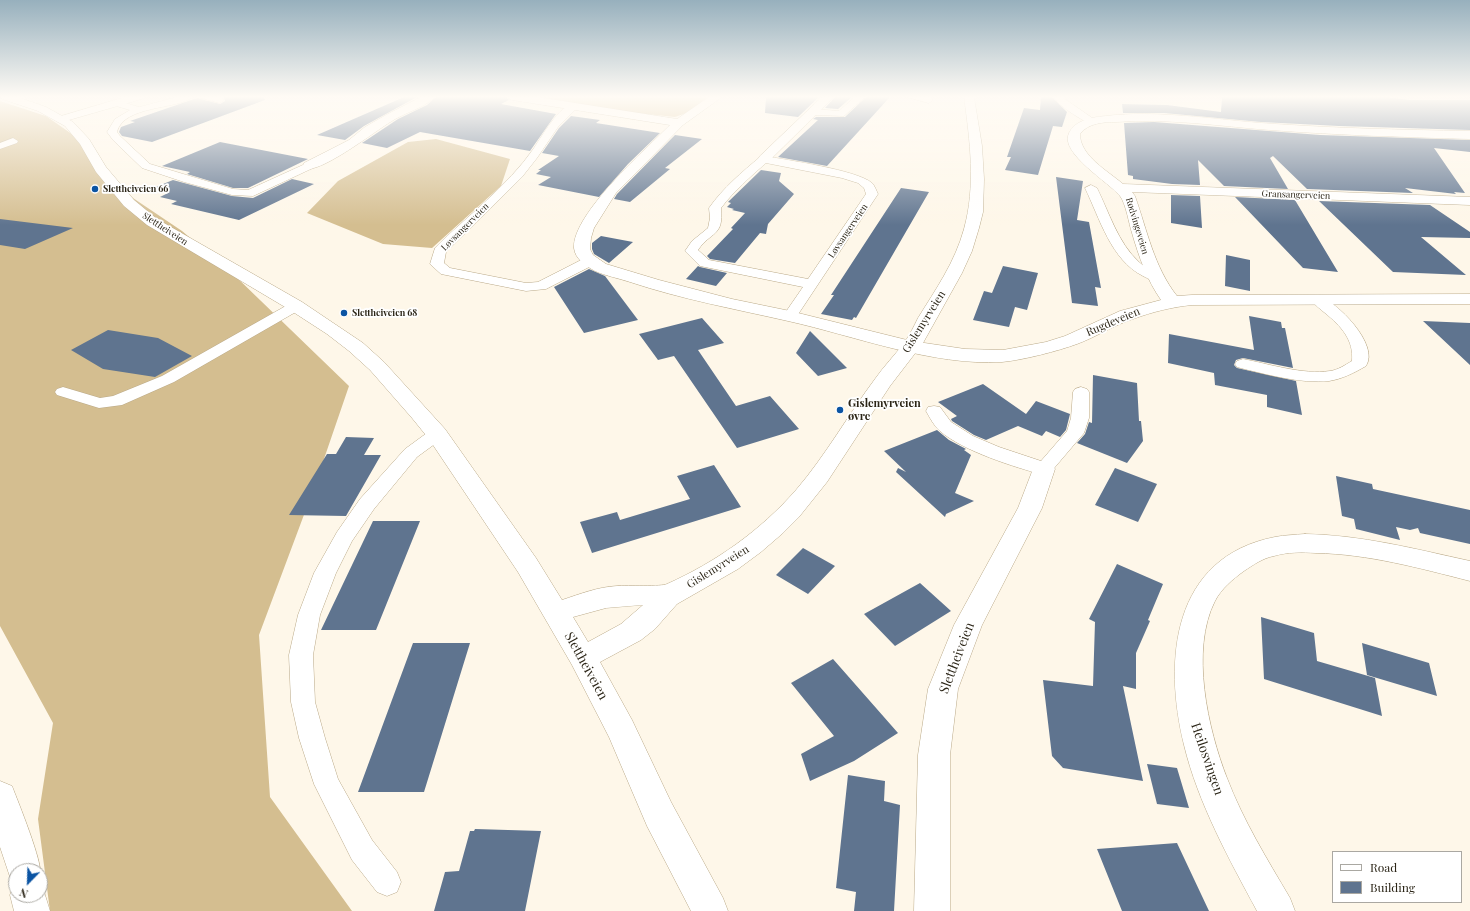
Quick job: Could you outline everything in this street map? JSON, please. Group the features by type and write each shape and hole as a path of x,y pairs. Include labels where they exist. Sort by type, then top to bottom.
{"street":[{"name":"Slettheiveien","path":"82,140 101,169 129,204 152,222 296,306 356,347 400,390 437,434 527,565 582,657 621,730 660,814 710,911"},
{"path":"308,166 357,140"},
{"path":"662,140 611,191 587,228 583,238 582,249 586,258 600,267 653,284 790,316 911,347"},
{"path":"764,159 785,140"},
{"name":"Gislemyrveien","path":"582,657 608,646 634,630 645,621 668,596 715,571 749,548 775,527 814,483 881,383 911,347 928,316 940,300 959,262 972,229 978,196 976,140"},
{"name":"Rødvingeveien","path":"1074,140 1080,151 1100,172 1122,188 1128,196 1141,243 1156,277 1166,295 1172,302"},
{"name":"Gransangerveien","path":"1122,188 1470,201"},
{"name":"Rugdeveien","path":"911,347 965,355 1002,356 1026,352 1072,340 1126,315 1172,302 1212,300 1470,299"},
{"name":"Slettheiveien","path":"932,911 934,755 943,689 968,625 1030,508 1044,469"},
{"name":"Heilosvingen","path":"1277,911 1233,829 1208,772 1195,729 1189,688 1188,654 1194,622 1203,598 1215,580 1233,565 1256,553 1280,545 1310,543 1350,546 1393,553 1470,571"},
{"name":"Gislemyrveien","path":"556,612 598,599 619,596 668,596"},
{"path":"0,797 22,863"}],"lane":[{"path":"119,140 146,166 218,189 249,194 308,166"},
{"name":"Løvsangerveien","path":"544,140 518,174 440,251 437,264 446,271 526,287 541,286 590,261"},
{"path":"0,146 13,141"},
{"path":"764,159 740,179 720,201 715,208 717,222 714,230 696,243 691,251 705,263 810,284"},
{"name":"Løvsangerveien","path":"764,159 857,179 869,186 872,194 845,232 829,259 810,284 790,316"},
{"path":"1091,188 1116,240 1127,257 1134,265 1156,277"},
{"path":"1242,364 1310,376 1328,376 1346,372 1360,363 1362,354 1358,339 1348,326 1318,300"},
{"path":"63,392 99,403 116,401 168,379 296,306"},
{"name":"Slettheiveien","path":"1044,469 1075,433 1080,418 1080,392"},
{"path":"934,411 944,425 956,434 972,442 1044,469"},
{"path":"387,882 362,850 327,784 312,738 303,702 302,655 309,615 326,573 344,537 367,504 411,453 437,434"}],"shaded area":[{"path":"0,140 79,140 99,167 133,198 182,231 231,272 349,386 314,488 259,635 270,797 352,911 50,911 48,896 48,863 44,863 38,819 53,723 0,626"},
{"path":"438,140 510,159 501,186 432,248 383,244 307,213 338,181 408,142"}],"building":[{"path":"140,140 159,140 152,142"},
{"path":"367,140 405,140 387,148 362,143"},
{"path":"463,140 538,140 530,151"},
{"path":"551,140 653,140 628,164 599,197 538,185 551,177 536,174 541,170 538,170 559,156 542,153"},
{"path":"671,140 701,140 665,168 670,169 630,202 614,199 617,194"},
{"path":"797,140 851,140 827,166 778,157"},
{"path":"1013,140 1049,140 1038,175 1005,170 1011,157 1007,157"},
{"path":"1125,140 1470,140 1470,152 1434,148 1465,193 1454,192 1456,194 1405,188 1413,193 1307,189 1273,156 1270,158 1288,189 1224,186 1198,160 1200,185 1172,184 1133,179 1133,176 1128,175"},
{"path":"220,142 308,159 248,188 233,188 187,174 190,172 162,166"},
{"path":"761,170 781,173 779,181 794,194 768,224 766,234 760,233 735,263 710,259 707,256 733,229 731,228 745,213 732,210 734,209 727,207 731,203 728,202"},
{"path":"1056,177 1083,181 1077,220 1089,222 1101,288 1095,287 1098,306 1072,303"},
{"path":"292,179 314,184 239,220 171,204 177,201 160,197 170,192 153,188 173,180 232,196 253,198"},
{"path":"901,188 929,192 856,318 854,317 852,320 821,314 834,295 831,295"},
{"path":"1171,195 1200,196 1202,228 1171,223"},
{"path":"1235,197 1295,200 1338,272 1303,268"},
{"path":"1319,201 1430,205 1470,232 1470,238 1421,237 1466,275 1393,272"},
{"path":"0,219 73,228 25,249 0,245"},
{"path":"601,236 633,242 609,263 594,254 592,249 592,243"},
{"path":"1226,255 1250,260 1250,291 1225,286"},
{"path":"698,266 727,273 716,286 686,279"},
{"path":"1003,266 1038,273 1027,310 1015,307 1009,327 973,320 984,291 992,293"},
{"path":"589,269 605,276 638,320 584,333 554,287"},
{"path":"1249,316 1281,322 1282,328 1285,328 1293,368 1243,358 1236,360 1234,365 1237,368 1296,381 1302,415 1267,407 1267,395 1215,385 1214,373 1168,363 1169,334 1254,350"},
{"path":"702,318 724,343 698,350 736,406 770,396 799,429 737,448 674,356 658,360 639,334"},
{"path":"1423,321 1470,323 1470,365"},
{"path":"108,330 158,338 192,356 155,377 103,369 71,350"},
{"path":"810,331 847,368 818,376 796,353"},
{"path":"1093,375 1137,383 1139,421 1141,421 1143,441 1127,463 1077,443 1085,434 1089,422 1092,423"},
{"path":"983,384 1026,414 1036,401 1070,414 1066,430 1060,437 1046,431 1042,436 1018,426 986,440 974,435 952,421 951,419 957,416 938,402"},
{"path":"937,430 949,440 966,449 964,450 971,455 955,493 974,501 946,514 945,517 896,472 898,468 906,472 884,451"},
{"path":"346,437 374,438 364,455 381,455 346,516 289,515 327,454 336,454"},
{"path":"714,465 741,507 592,553 580,522 617,512 620,520 690,499 677,476"},
{"path":"1115,468 1157,484 1138,522 1095,505"},
{"path":"1336,476 1372,484 1373,489 1470,510 1470,544 1420,533 1418,528 1410,530 1396,527 1400,540 1356,529 1354,519 1342,516"},
{"path":"373,521 420,521 376,630 321,630"},
{"path":"803,548 835,566 808,594 776,575"},
{"path":"1117,564 1163,584 1148,620 1150,621 1136,653 1136,689 1123,686 1143,781 1063,768 1052,756 1043,680 1093,686 1095,622 1089,619"},
{"path":"920,583 951,611 895,646 864,614"},
{"path":"1261,617 1314,633 1317,661 1375,678 1382,716 1264,679"},
{"path":"413,643 470,643 424,792 358,792"},
{"path":"1362,643 1429,663 1437,696 1367,675"},
{"path":"833,659 898,733 854,761 810,781 801,754 834,736 791,683"},
{"path":"1147,764 1177,768 1189,808 1157,804"},
{"path":"848,775 885,781 884,801 900,805 894,911 854,911 856,892 836,888"},
{"path":"475,829 541,831 525,911 434,911 445,872 459,871 470,831 474,831"},
{"path":"1177,843 1209,911 1122,911 1097,849"}],"place":[{"name":"Slettheiveien 66","path":"95,189"},
{"name":"Slettheiveien 68","path":"344,313"},
{"name":"Gislemyrveien øvre","path":"840,410"}]}
